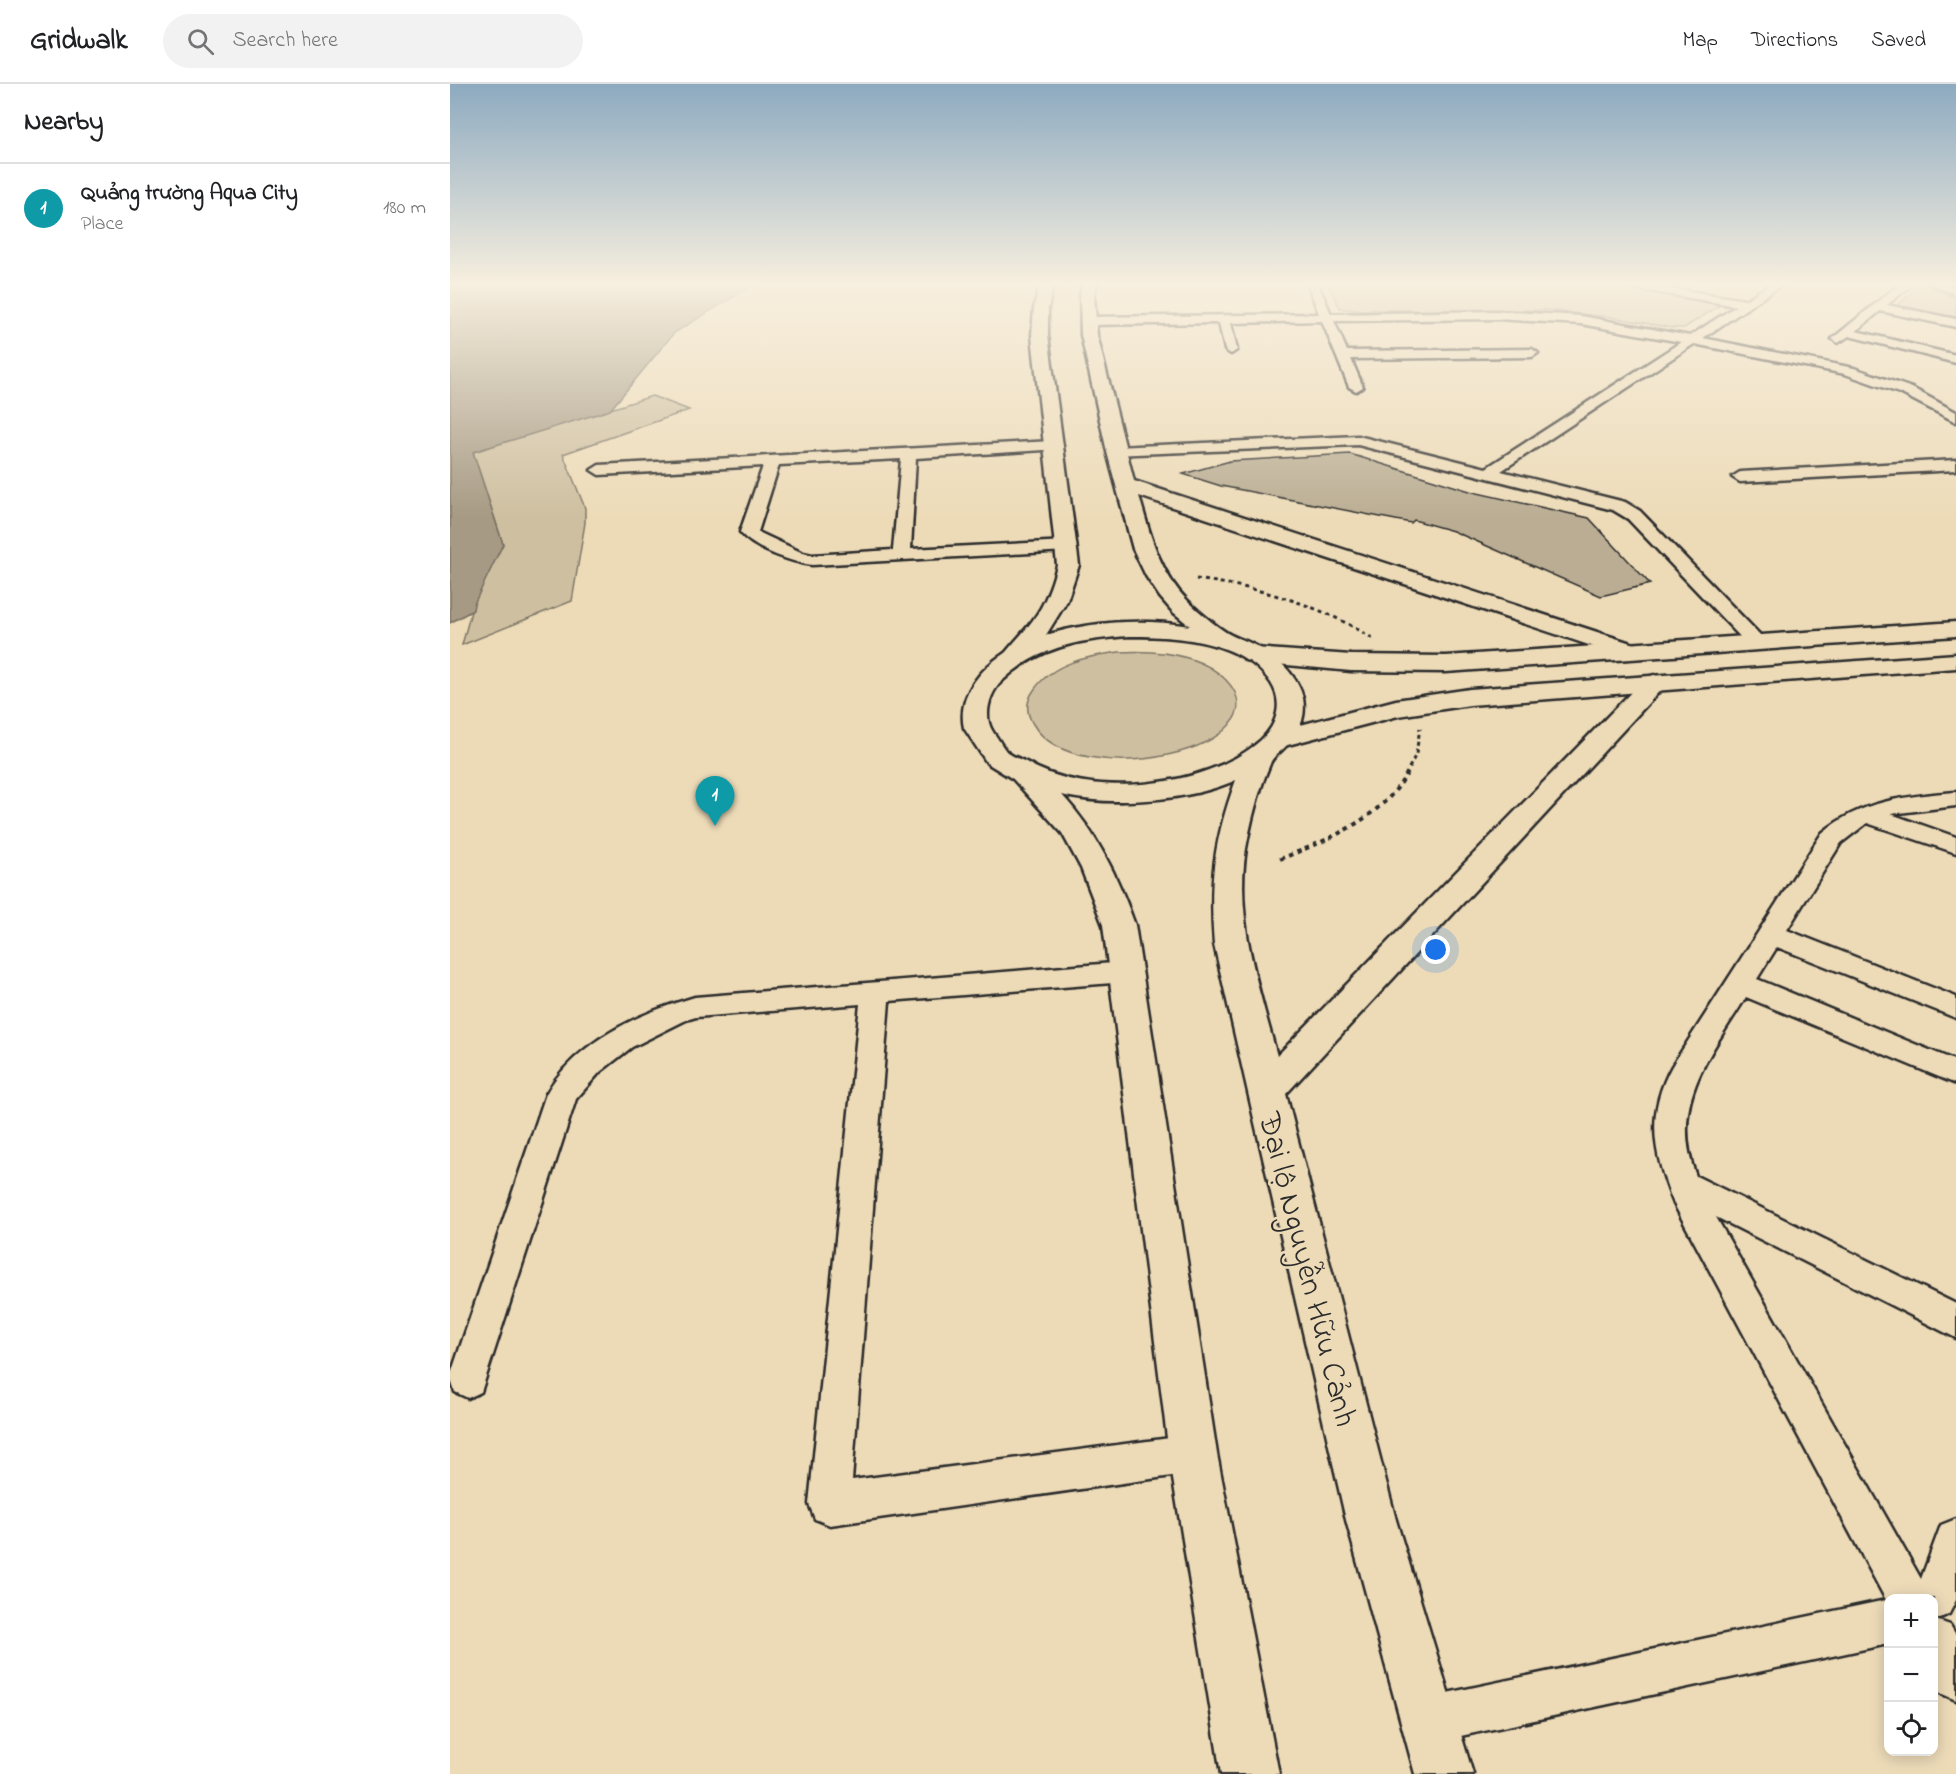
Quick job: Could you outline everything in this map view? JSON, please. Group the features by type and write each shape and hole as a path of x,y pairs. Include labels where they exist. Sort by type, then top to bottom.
{"main road":[{"path":"1010,662 1035,635 1055,605 1068,565 1043,361"},
{"path":"1097,361 1116,452 1144,549 1157,576 1181,607 1224,642"},
{"path":"1126,485 1631,651"},
{"path":"1250,1774 1193,1454 1119,925 1095,865 1078,834 1054,803 1022,772 1002,760 988,746 979,732 975,717 977,702 983,687 994,674 1028,651 1061,639 1118,629 1176,631 1224,642 1254,655 1351,663 1446,664 1956,629"},
{"name":"Đại lộ Nguyễn Hữu Cảnh","path":"1254,655 1276,673 1288,694 1290,716 1269,749 1233,836 1227,885 1231,944 1371,1520 1444,1774"},
{"path":"1022,772 1074,788 1135,793 1166,791 1204,783 1236,771 1269,749 1353,718 1436,701 1956,662"},
{"path":"1266,1091 1654,683"}],"street":[{"path":"1345,361 1356,387"},
{"path":"1488,473 1660,361"},
{"path":"1802,361 1870,377 1915,395 1956,418"},
{"path":"1116,452 1353,440 1612,504 1631,512 1756,642"},
{"path":"599,470 1054,446"},
{"path":"902,555 909,454"},
{"path":"773,461 749,532 753,537 805,560 1067,546"},
{"path":"1740,477 1956,465"},
{"path":"1905,1594 1691,1204 1670,1150 1668,1126 1683,1074 1831,838 1842,828 1867,814 1904,804 1956,799"},
{"path":"1867,814 1956,845"},
{"path":"1771,934 1956,1008"},
{"path":"468,1380 562,1094 579,1072 649,1022 695,1007 1125,972"},
{"path":"1740,983 1956,1073"},
{"path":"875,992 830,1504 1193,1454"},
{"path":"1683,1185 1956,1322"},
{"path":"1936,1594 1956,1540"},
{"path":"1428,1720 1884,1623"},
{"path":"1938,1648 1956,1677"}],"path":[{"path":"1196,579 1253,588 1294,599 1349,623 1381,645"},
{"path":"1280,859 1344,831 1388,799 1411,768 1418,747 1420,727"}],"shaded area":[{"path":"450,361 651,361 610,410 473,452 503,544 473,610 450,623"},
{"path":"652,396 689,410 563,454 585,508 585,523 572,601 462,645 473,604 503,544 473,452"},
{"path":"1119,652 1176,655 1203,664 1215,671 1226,680 1238,704 1229,725 1204,743 1170,754 1130,760 1090,757 1056,746 1031,720 1028,703 1031,694 1042,681 1061,667 1072,662"}],"building":[{"path":"1350,454 1473,492 1589,518 1650,584 1601,596 1453,531 1414,520 1411,523 1221,486 1183,474 1230,461"}],"place":[{"name":"Quảng trường Aqua City","path":"715,826"}]}
